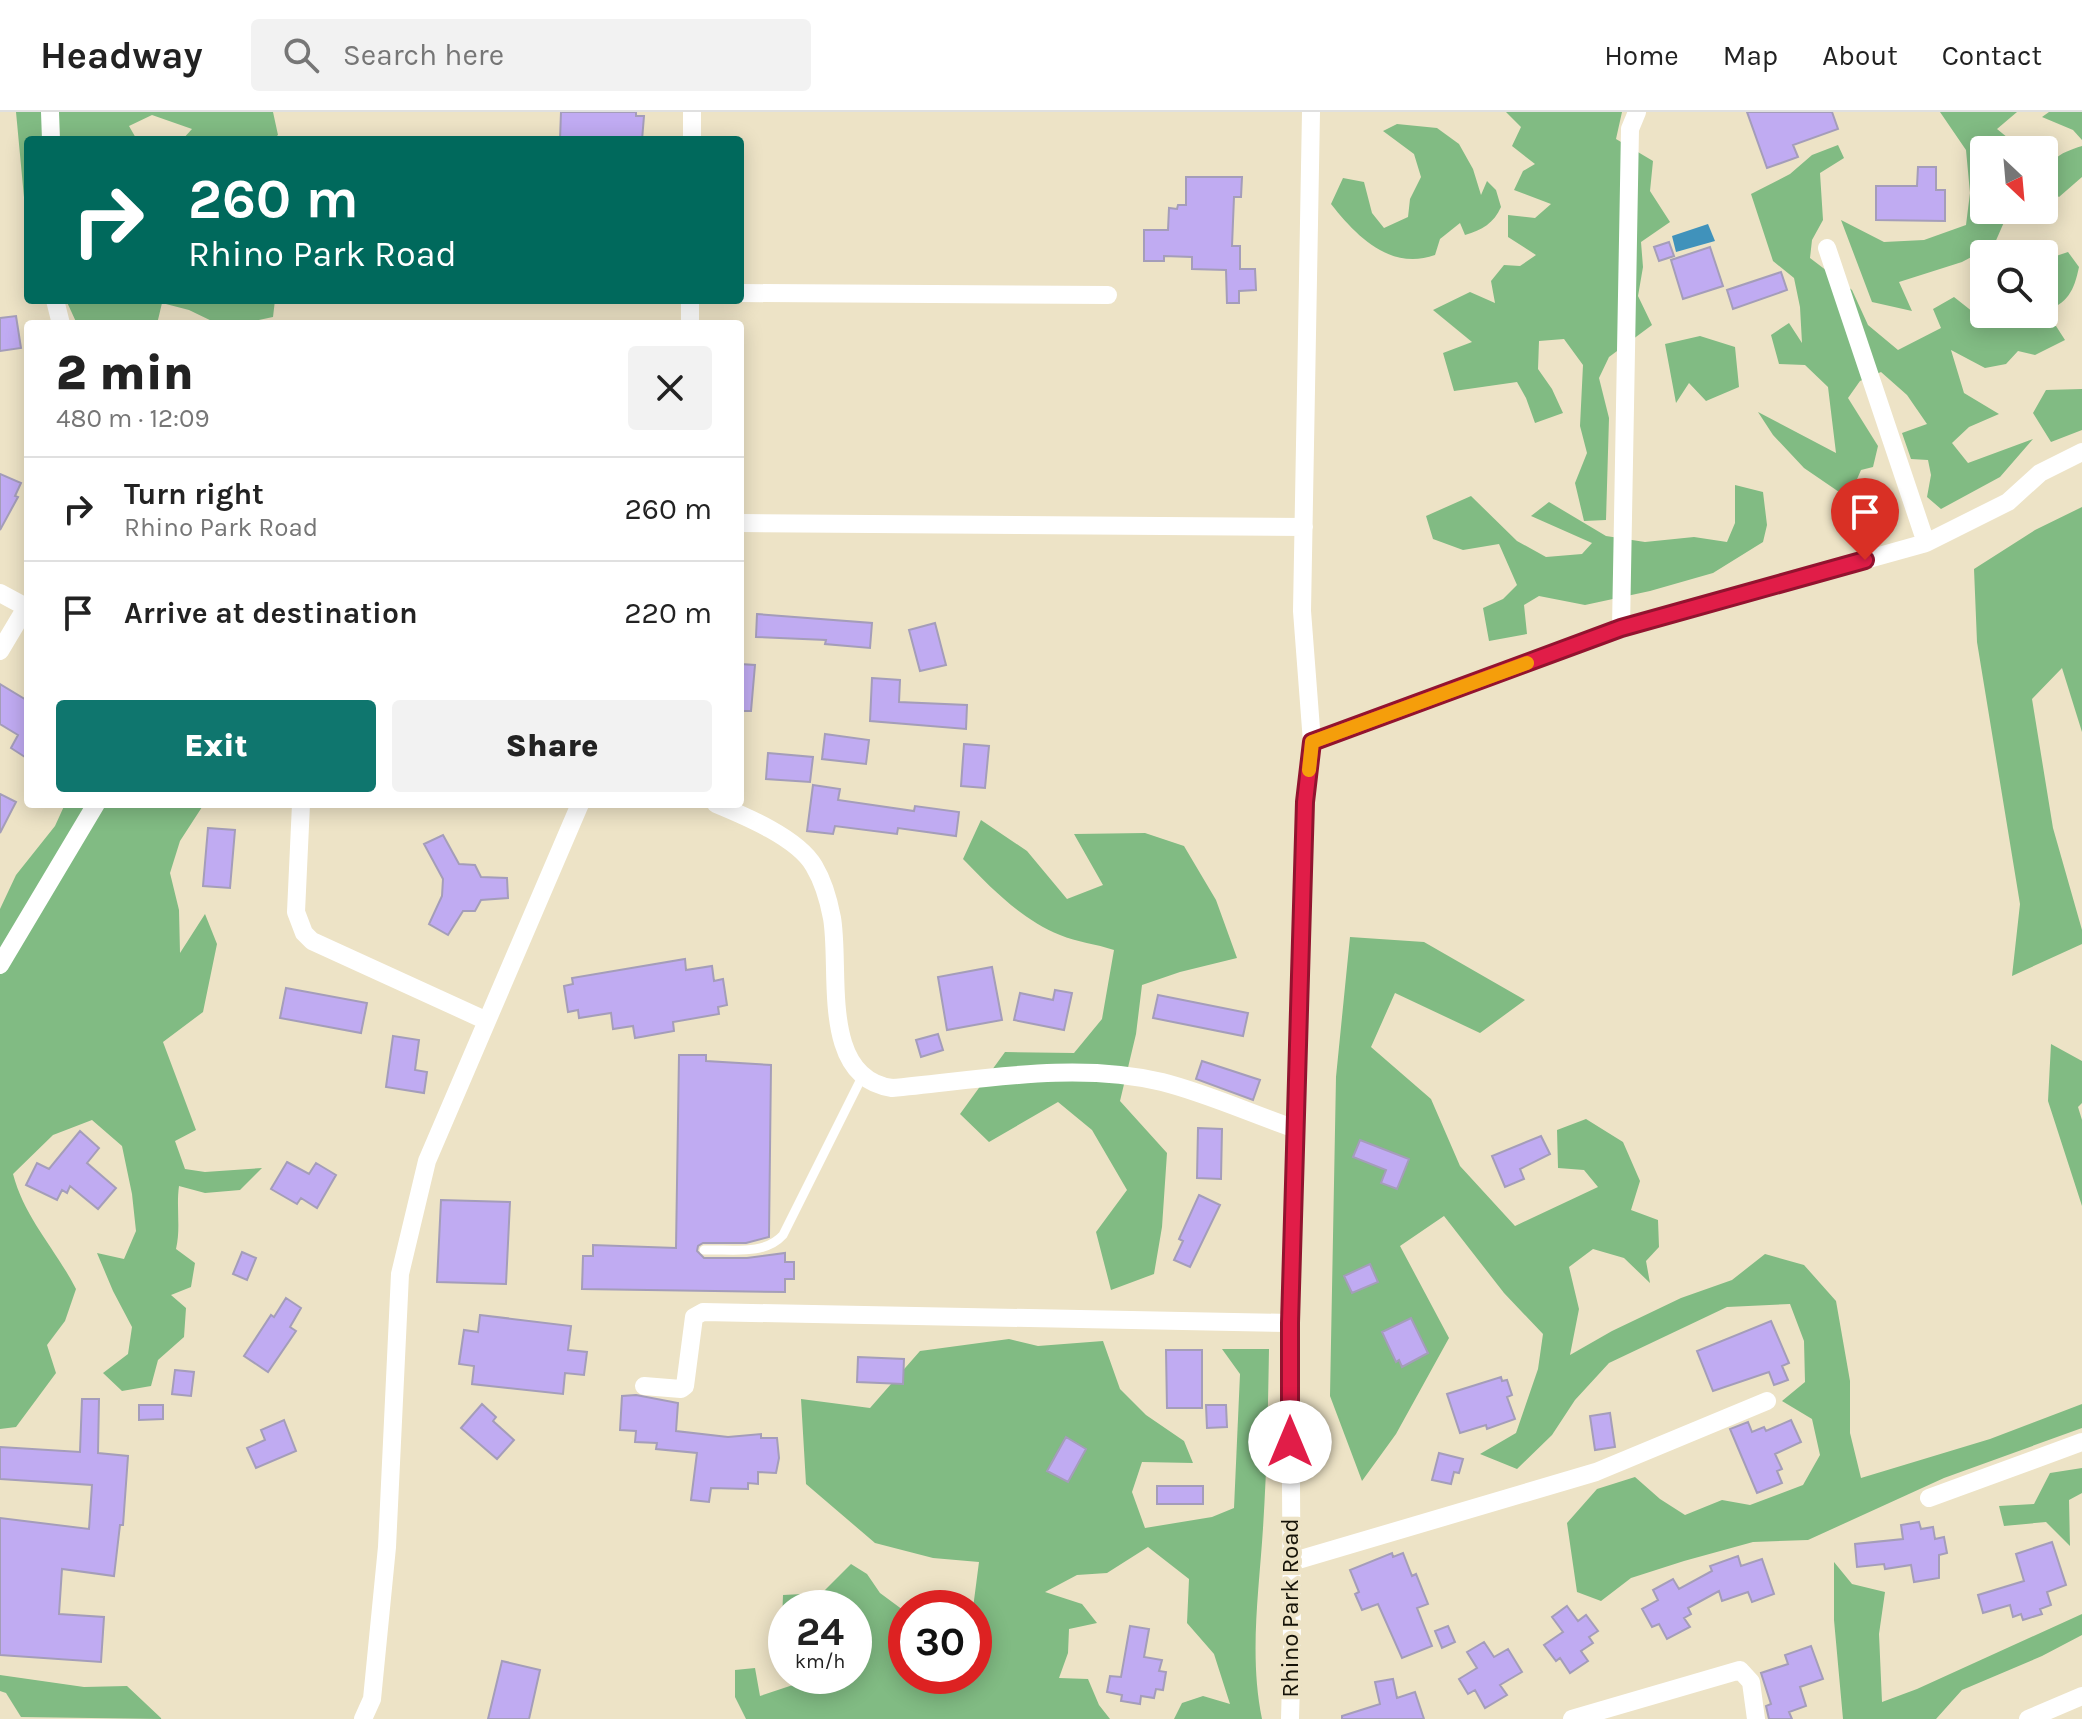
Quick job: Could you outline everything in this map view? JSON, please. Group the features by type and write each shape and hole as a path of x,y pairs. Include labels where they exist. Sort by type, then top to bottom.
{"street":[{"path":"50,112 51,136"},
{"path":"692,112 692,136"},
{"name":"Rhino Park Road","path":"1290,1719 1290,1323 1305,802 1312,742 1302,611 1311,112"},
{"path":"1621,628 1630,129 1635,113"},
{"path":"1827,248 1926,543"},
{"path":"744,293 1108,295"},
{"path":"1312,742 1621,628 1926,543 2008,502 2040,473 2082,452"},
{"path":"744,523 1304,527"},
{"path":"0,593 24,604"},
{"path":"0,651 24,610"},
{"path":"0,965 94,808"},
{"path":"301,808 296,912 304,933 312,941 487,1021"},
{"path":"363,1719 372,1699 387,1547 400,1274 427,1161 578,808"},
{"path":"726,808 750,818 797,848 813,864 832,920 835,993 842,1041 862,1077 878,1086 892,1088 1034,1075 1100,1073 1162,1082 1296,1129"},
{"path":"644,1386 681,1389 685,1386 694,1317 703,1312 1290,1323"},
{"path":"1291,1562 1596,1472 1767,1401"},
{"path":"1929,1498 2082,1442"},
{"path":"1572,1719 1740,1670 1751,1682 1756,1719"},
{"path":"2028,1719 2082,1696"}],"lane":[{"path":"704,1250 759,1249 770,1246 783,1235 862,1077"}],"green space":[{"path":"16,112 273,112 277,136 186,136 192,129 152,115 129,126 135,136 24,136 24,197"},
{"path":"1506,112 1622,112 1616,139 1653,161 1650,191 1670,222 1641,242 1643,267 1638,296 1652,325 1609,357 1599,378 1609,418 1606,520 1584,521 1575,483 1587,453 1580,426 1583,365 1564,339 1539,341 1538,369 1563,413 1535,423 1517,382 1454,391 1443,353 1472,342 1433,310 1470,292 1495,303 1491,281 1504,265 1520,266 1536,255 1508,237 1508,215 1535,218 1551,204 1514,190 1523,171 1535,164 1512,146 1521,127"},
{"path":"1940,112 2017,112 1997,129 2006,136 1970,136 1970,193 1966,150"},
{"path":"2049,112 2082,112 2082,140 2073,130 2042,117"},
{"path":"1397,124 1437,128 1459,144 1473,169 1481,195 1487,181 1496,190 1501,207 1491,222 1471,233 1465,235 1460,223 1440,239 1435,255 1419,259 1390,255 1376,248 1352,228 1331,204 1343,178 1364,182 1372,213 1384,228 1408,217 1410,199 1421,177 1414,154 1383,131"},
{"path":"1838,145 1844,158 1820,173 1823,220 1812,240 1810,258 1852,290 1868,325 1898,350 1941,328 1933,309 1954,297 1970,310 1970,328 2057,328 2065,340 2035,355 2018,351 2006,364 1985,368 1951,350 1964,393 1999,414 1969,427 1952,443 1968,463 2033,439 2000,477 1941,509 1927,497 1931,475 1928,460 1911,459 1902,433 1927,424 1907,395 1881,372 1860,381 1848,398 1878,446 1873,467 1861,470 1851,493 1842,494 1804,468 1773,435 1758,412 1836,453 1828,387 1805,365 1779,364 1771,335 1789,323 1802,343 1800,307 1794,278 1773,261 1751,194 1790,174 1812,155"},
{"path":"2082,146 2082,177 2059,197 2058,156"},
{"path":"1970,193 1970,224 2003,224 1996,240 1970,240 1970,258 1899,282 1912,311 1872,302 1841,220 1884,242 1924,240 1966,225"},
{"path":"2068,252 2079,267 2069,295 2058,304 2058,255"},
{"path":"68,304 162,304 158,320 75,320"},
{"path":"166,304 275,304 273,317 258,320 210,320"},
{"path":"1700,336 1735,347 1739,387 1706,401 1689,383 1676,403 1665,344"},
{"path":"2082,389 2082,430 2051,442 2033,413 2046,390"},
{"path":"1735,485 1763,492 1767,525 1763,542 1713,573 1650,591 1585,605 1539,596 1524,605 1527,634 1489,641 1483,608 1503,599 1517,585 1499,544 1463,550 1433,539 1426,516 1471,496 1517,541 1546,557 1582,554 1592,543 1531,516 1549,502 1606,536 1645,542 1694,537 1727,542 1735,523"},
{"path":"2082,507 2082,732 2062,668 2032,699 2053,828 2082,930 2082,944 2012,976 2020,904 1977,642 1974,569 2035,530"},
{"path":"63,808 201,808 180,841 170,873 179,910 180,953 205,914 217,944 203,1012 163,1042 196,1130 175,1141 185,1169 205,1172 262,1168 240,1190 205,1193 179,1186 176,1249 195,1263 191,1287 171,1295 186,1308 184,1337 158,1360 151,1386 122,1391 103,1373 128,1354 132,1327 97,1253 124,1259 136,1231 122,1146 92,1120 53,1135 13,1174 25,1205 76,1289 65,1321 47,1345 56,1373 16,1427 0,1429 0,909 16,875 55,826"},
{"path":"981,820 1027,851 1067,899 1103,885 1074,834 1145,833 1184,846 1216,900 1237,958 1142,985 1136,1034 1120,1101 1167,1153 1162,1227 1154,1274 1111,1290 1096,1232 1127,1190 1092,1130 1058,1102 989,1142 960,1114 1005,1052 1074,1053 1102,1019 1114,950 1066,937 1032,921 985,881 963,859"},
{"path":"1350,937 1424,942 1525,1000 1480,1033 1395,993 1371,1047 1431,1099 1460,1166 1515,1226 1598,1187 1584,1170 1558,1168 1557,1130 1586,1119 1623,1142 1640,1181 1631,1210 1658,1220 1659,1247 1646,1261 1650,1283 1624,1258 1593,1249 1569,1267 1579,1309 1570,1355 1681,1298 1732,1280 1765,1254 1804,1265 1836,1301 1850,1381 1850,1433 1861,1478 1990,1439 2082,1404 2082,1428 1944,1478 1808,1540 1753,1542 1684,1561 1631,1578 1601,1601 1577,1592 1567,1523 1597,1489 1635,1477 1685,1515 1722,1500 1750,1505 1803,1485 1820,1455 1812,1419 1782,1401 1805,1382 1804,1341 1790,1304 1727,1307 1609,1363 1575,1400 1552,1435 1517,1469 1480,1454 1516,1433 1538,1369 1543,1334 1504,1293 1444,1216 1400,1246 1449,1338 1396,1434 1362,1481 1330,1396 1336,1077"},
{"path":"2051,1044 2082,1061 2082,1103 2078,1107 2082,1120 2082,1206 2048,1101"},
{"path":"1009,1339 1038,1346 1103,1341 1120,1389 1146,1415 1184,1441 1193,1463 1142,1462 1132,1492 1145,1528 1212,1517 1234,1508 1240,1374 1222,1349 1269,1349 1256,1648 1262,1719 1174,1719 1182,1703 1203,1696 1230,1704 1214,1654 1187,1623 1189,1579 1148,1547 1107,1573 1077,1575 1045,1592 1082,1604 1097,1623 1069,1629 1068,1653 1059,1678 1088,1679 1099,1705 1110,1719 746,1719 735,1697 735,1670 755,1668 760,1696 768,1693 872,1694 872,1590 825,1590 851,1564 867,1574 888,1599 888,1694 992,1694 992,1590 975,1590 979,1562 933,1558 875,1543 806,1484 801,1399 870,1408 920,1351"},
{"path":"2082,1468 2082,1493 2069,1500 2070,1546 2046,1522 2004,1526 1999,1506 2034,1504 2050,1473"},
{"path":"1834,1562 1852,1584 1885,1592 1879,1634 1882,1702 2082,1614 2082,1635 2042,1656 1962,1690 1936,1719 1843,1719 1834,1620"},
{"path":"0,1675 84,1687 127,1686 162,1719 21,1717 6,1693 0,1691"}],"water":[{"path":"1708,224 1715,241 1676,252 1672,236"}],"building":[{"path":"561,112 636,112 636,116 644,116 642,136 560,136"},
{"path":"1747,112 1832,112 1838,129 1793,145 1798,157 1767,168"},
{"path":"1918,167 1936,167 1936,190 1945,190 1945,221 1876,220 1876,186 1917,186"},
{"path":"1186,177 1242,177 1241,197 1234,197 1232,246 1240,246 1240,269 1255,269 1256,290 1239,291 1239,303 1227,303 1226,270 1192,269 1192,257 1164,256 1164,261 1144,261 1144,230 1168,230 1169,208 1186,205"},
{"path":"1669,242 1674,256 1659,261 1654,247"},
{"path":"1710,247 1723,286 1683,299 1671,260"},
{"path":"1781,272 1787,290 1733,309 1727,290"},
{"path":"16,316 21,348 0,351 0,318"},
{"path":"0,474 21,483 15,496 18,497 0,530"},
{"path":"757,614 872,623 870,648 825,644 826,640 756,637"},
{"path":"935,623 946,665 920,671 909,630"},
{"path":"744,664 755,665 751,711 744,711"},
{"path":"872,678 900,680 899,702 967,705 966,729 870,721"},
{"path":"0,684 24,699 24,756 11,748 18,735 0,724"},
{"path":"825,734 869,740 866,764 822,759"},
{"path":"964,744 989,746 985,788 961,786"},
{"path":"768,753 813,757 810,782 766,779"},
{"path":"813,785 840,789 838,800 914,811 915,806 959,812 956,836 898,828 897,834 835,826 833,834 807,831"},
{"path":"0,794 16,802 0,833"},
{"path":"208,828 235,830 230,888 203,886"},
{"path":"443,835 459,864 475,865 481,877 507,878 508,898 481,900 475,911 463,911 448,935 429,924 442,896 443,879 424,844"},
{"path":"685,959 686,970 712,966 714,981 723,979 727,1005 718,1007 719,1014 673,1022 674,1031 635,1038 633,1026 613,1029 611,1013 579,1018 578,1010 568,1012 564,986 573,984 572,978"},
{"path":"992,967 1002,1020 947,1030 938,977"},
{"path":"286,988 367,1003 361,1033 280,1018"},
{"path":"1055,990 1072,993 1064,1030 1014,1020 1020,993 1053,1000"},
{"path":"1158,995 1248,1013 1243,1036 1153,1018"},
{"path":"938,1034 943,1050 921,1057 916,1040"},
{"path":"393,1036 419,1040 415,1070 427,1072 424,1093 386,1087"},
{"path":"679,1055 706,1055 706,1061 771,1065 769,1237 746,1243 703,1243 697,1251 704,1258 747,1258 785,1253 785,1262 794,1262 794,1279 785,1279 785,1292 582,1289 583,1256 593,1256 593,1245 676,1248"},
{"path":"1202,1061 1260,1080 1253,1100 1196,1079"},
{"path":"1198,1128 1222,1129 1221,1179 1197,1178"},
{"path":"80,1131 99,1148 87,1163 116,1188 98,1209 70,1186 67,1193 62,1190 57,1200 26,1185 37,1163 49,1169"},
{"path":"1541,1136 1550,1154 1520,1169 1524,1179 1505,1187 1492,1156"},
{"path":"1360,1140 1409,1159 1397,1189 1381,1183 1386,1170 1353,1157"},
{"path":"287,1162 309,1174 316,1163 336,1175 317,1208 301,1198 297,1204 271,1189"},
{"path":"1199,1195 1220,1205 1190,1267 1174,1260 1183,1241 1179,1239"},
{"path":"441,1200 510,1202 506,1284 437,1282"},
{"path":"242,1252 256,1258 247,1280 233,1274"},
{"path":"1370,1264 1378,1282 1352,1293 1344,1276"},
{"path":"286,1298 301,1308 290,1327 296,1331 268,1372 244,1356"},
{"path":"480,1315 571,1326 568,1350 587,1352 584,1375 565,1373 563,1394 472,1384 474,1366 459,1364 464,1330 478,1332"},
{"path":"1411,1318 1428,1353 1402,1367 1399,1360 1396,1362 1382,1332"},
{"path":"1771,1321 1789,1363 1782,1366 1788,1380 1774,1385 1769,1372 1713,1391 1697,1351"},
{"path":"1166,1350 1202,1350 1202,1408 1167,1408"},
{"path":"858,1357 904,1359 903,1384 857,1382"},
{"path":"175,1370 194,1372 191,1396 172,1394"},
{"path":"1501,1377 1502,1381 1507,1380 1512,1395 1507,1397 1515,1419 1487,1429 1486,1425 1460,1433 1447,1394"},
{"path":"636,1395 678,1403 676,1431 728,1437 761,1434 761,1438 777,1438 779,1458 776,1473 758,1472 758,1484 748,1483 748,1489 711,1488 709,1502 691,1500 697,1453 656,1449 657,1443 635,1442 636,1431 620,1430 622,1396"},
{"path":"82,1399 99,1399 98,1453 128,1456 123,1525 120,1525 114,1576 62,1569 59,1614 104,1617 101,1662 0,1655 0,1518 89,1529 92,1485 0,1479 0,1447 80,1452"},
{"path":"482,1404 496,1417 493,1421 514,1440 497,1459 461,1428"},
{"path":"139,1405 163,1405 163,1419 139,1420"},
{"path":"1206,1405 1226,1405 1227,1427 1207,1428"},
{"path":"1610,1413 1615,1447 1595,1450 1590,1416"},
{"path":"284,1420 296,1451 256,1468 247,1448 265,1440 261,1430"},
{"path":"1791,1420 1801,1442 1775,1454 1782,1469 1777,1471 1782,1483 1757,1493 1730,1429 1748,1422 1752,1432 1764,1427 1766,1431"},
{"path":"1066,1437 1086,1449 1068,1482 1047,1471"},
{"path":"1439,1453 1463,1459 1459,1473 1454,1472 1451,1484 1432,1480"},
{"path":"1157,1486 1203,1486 1203,1504 1157,1504"},
{"path":"1919,1522 1921,1529 1933,1527 1935,1539 1944,1537 1947,1553 1939,1555 1939,1578 1914,1582 1911,1565 1885,1569 1884,1564 1857,1567 1855,1544 1903,1539 1901,1525"},
{"path":"2052,1542 2066,1585 2047,1592 2051,1605 2040,1609 2042,1614 2023,1620 2021,1614 2013,1617 2010,1605 1983,1613 1978,1595 2024,1581 2016,1554"},
{"path":"1392,1553 1393,1557 1403,1553 1412,1576 1416,1574 1428,1604 1417,1608 1432,1646 1402,1658 1378,1604 1362,1610 1350,1570"},
{"path":"1738,1556 1741,1566 1762,1559 1774,1594 1752,1602 1748,1592 1722,1601 1719,1591 1688,1608 1691,1614 1684,1618 1690,1627 1667,1639 1659,1624 1652,1627 1642,1609 1658,1600 1653,1590 1673,1579 1679,1589 1712,1571 1710,1566"},
{"path":"1567,1606 1578,1621 1586,1615 1598,1631 1589,1637 1593,1643 1581,1651 1588,1661 1570,1673 1560,1658 1556,1661 1544,1645 1563,1632 1552,1617"},
{"path":"1130,1626 1149,1629 1144,1657 1162,1660 1159,1671 1166,1672 1163,1690 1156,1689 1154,1698 1141,1696 1140,1704 1121,1701 1122,1695 1107,1692 1110,1676 1121,1677"},
{"path":"1448,1626 1455,1642 1442,1648 1435,1631"},
{"path":"1484,1642 1494,1657 1508,1649 1522,1672 1500,1685 1507,1695 1485,1708 1475,1690 1468,1694 1459,1679 1477,1668 1467,1652"},
{"path":"1811,1646 1823,1679 1800,1687 1806,1706 1789,1712 1792,1719 1769,1719 1766,1706 1771,1704 1761,1673 1788,1664 1785,1655"},
{"path":"502,1661 540,1670 529,1719 488,1719"},
{"path":"1393,1679 1397,1698 1415,1692 1424,1719 1342,1719 1342,1716 1380,1704 1375,1682"}],"slow traffic":[{"path":"1309,770 1312,742 1527,663"}],"route":[{"path":"1290,1442 1290,1323 1305,802 1312,742 1621,628 1865,560"}]}
